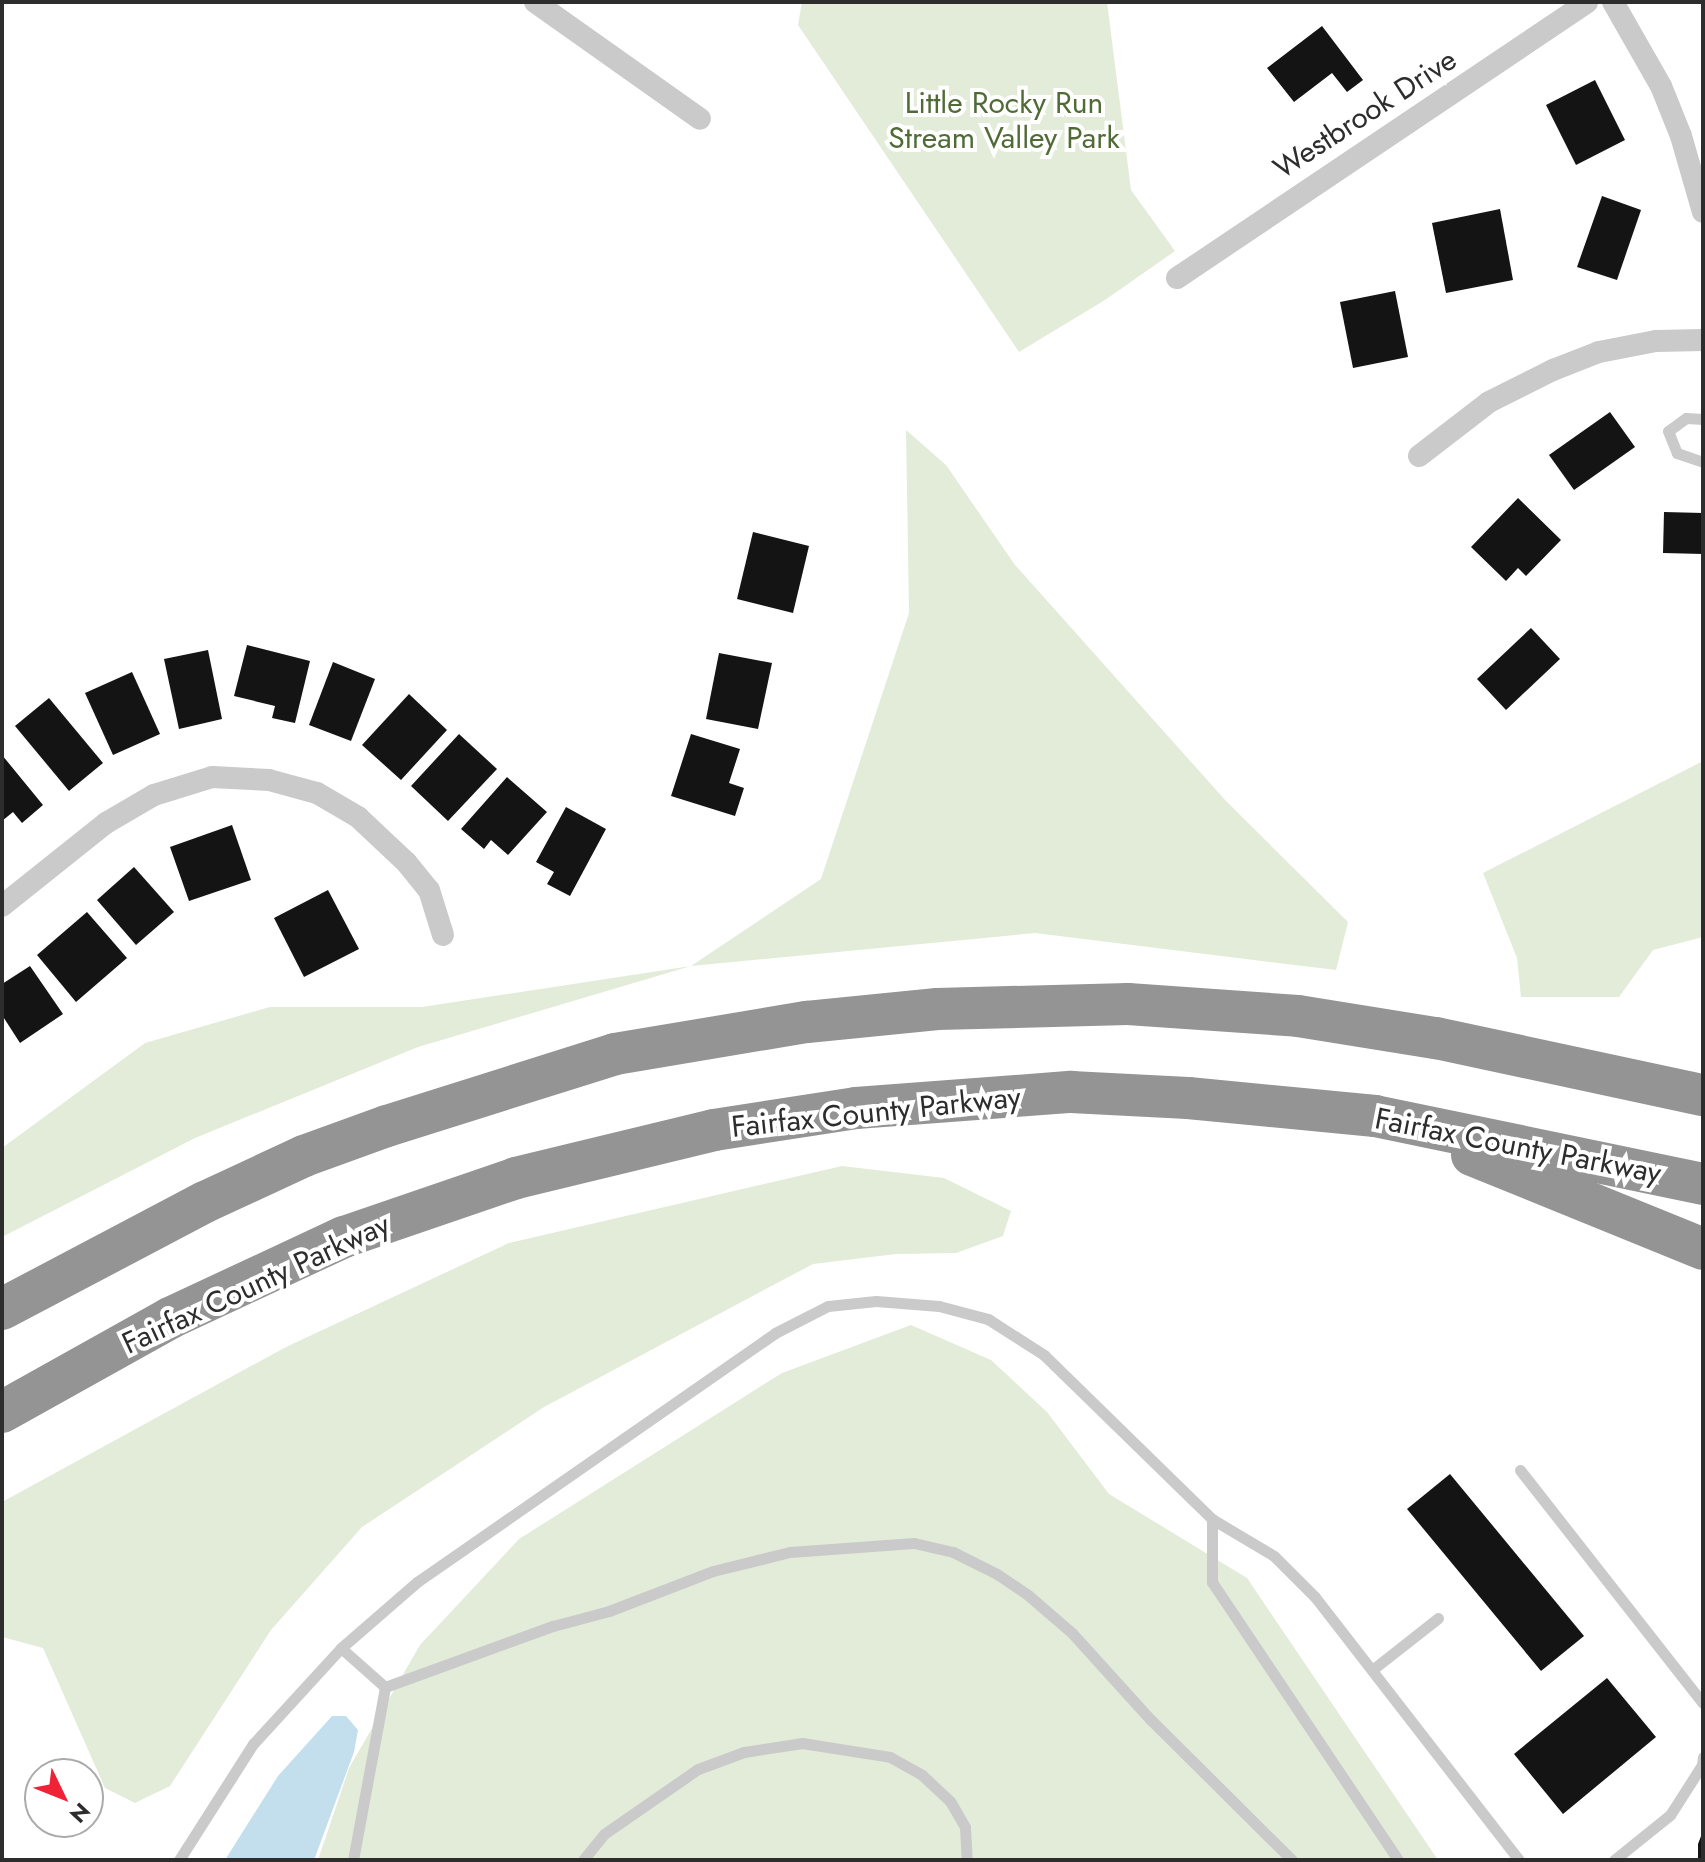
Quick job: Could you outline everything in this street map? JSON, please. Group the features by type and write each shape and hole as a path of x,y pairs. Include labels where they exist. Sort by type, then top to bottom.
{"highway":[{"path":"2,1309 205,1202 304,1156 387,1126 615,1054 807,1022 937,1009 1128,1004 1298,1016 1436,1038 1703,1095"},
{"name":"Fairfax County Parkway","path":"2,1412 170,1318 344,1237 516,1178 714,1130 856,1108 1071,1092 1188,1098 1375,1116 1703,1184"},
{"path":"1375,1116 1703,1249"}],"street":[{"path":"535,2 700,119"},
{"name":"Westbrook Drive","path":"1177,278 1587,2"},
{"path":"1613,2 1661,86 1681,136 1703,212"},
{"path":"1419,456 1489,402 1553,370 1599,352 1656,341 1703,340"},
{"path":"2,906 106,823 154,795 212,777 269,780 317,793 358,817 406,862 429,890 443,935"}],"lane":[{"path":"1703,419 1686,418 1668,431 1677,453 1703,462"},
{"path":"179,1860 253,1744 341,1648 430,1573 775,1333 828,1306 876,1301 939,1306 988,1319 1044,1355 1212,1519 1274,1556 1315,1597 1519,1860"},
{"path":"1520,1470 1702,1703 1703,1716"},
{"path":"1212,1519 1212,1582 1398,1860"},
{"path":"385,1687 553,1626 609,1611 713,1571 790,1552 914,1543 953,1552 997,1574 1028,1595 1072,1633 1150,1719 1292,1860"},
{"path":"1372,1670 1438,1618"},
{"path":"341,1648 385,1687"},
{"path":"353,1860 385,1687"},
{"path":"583,1860 604,1834 698,1769 744,1752 802,1743 890,1757 922,1775 950,1801 965,1827 967,1860"},
{"path":"1614,1860 1670,1815 1702,1765 1703,1757"}],"green space":[{"name":"Little Rocky Run Stream Valley Park","path":"802,2 1107,2 1131,190 1175,251 1105,300 1019,352 798,25"},
{"path":"906,430 946,465 1015,565 1226,801 1348,922 1336,970 1035,933 691,966 821,879 909,613"},
{"path":"1703,761 1703,937 1653,950 1619,997 1521,997 1517,958 1483,873"},
{"path":"691,966 418,1047 195,1138 2,1237 2,1148 145,1043 270,1007 422,1007"},
{"path":"842,1166 944,1178 1011,1211 1003,1236 956,1253 896,1254 813,1264 544,1407 362,1527 271,1630 170,1786 135,1803 105,1788 104,1758 92,1758 43,1648 2,1637 2,1502 286,1347 509,1243"},
{"path":"911,1325 991,1360 1047,1412 1109,1494 1247,1578 1438,1860 318,1860 349,1768 420,1645 519,1539 782,1373"}],"water":[{"path":"332,1716 346,1716 358,1730 354,1752 314,1860 225,1860 278,1776"}],"building":[{"path":"1322,26 1363,80 1347,92 1332,73 1294,102 1267,68"},
{"path":"1595,80 1625,140 1576,165 1546,105"},
{"path":"1602,196 1641,210 1617,280 1577,267"},
{"path":"1500,209 1513,280 1446,293 1432,223"},
{"path":"1395,291 1408,357 1353,368 1340,302"},
{"path":"1610,412 1635,447 1574,490 1549,455"},
{"path":"1518,498 1561,540 1526,576 1518,568 1506,581 1471,547"},
{"path":"1664,512 1703,513 1703,554 1663,553"},
{"path":"753,532 809,546 793,613 737,599"},
{"path":"1531,628 1560,659 1506,710 1477,679"},
{"path":"247,645 310,661 295,723 272,718 275,706 234,696"},
{"path":"208,650 222,719 179,729 164,659"},
{"path":"719,653 772,663 758,729 706,719"},
{"path":"333,662 375,679 351,741 309,725"},
{"path":"132,672 160,734 113,755 85,693"},
{"path":"409,694 447,730 401,780 362,745"},
{"path":"49,698 103,763 69,791 15,726"},
{"path":"459,734 497,769 448,821 411,786"},
{"path":"691,734 740,749 729,783 744,788 735,816 671,796"},
{"path":"2,755 43,805 22,823 13,812 2,821"},
{"path":"507,777 547,812 508,855 491,840 484,849 461,829"},
{"path":"566,807 606,829 570,896 547,884 554,872 536,862"},
{"path":"232,825 251,880 189,901 170,847"},
{"path":"134,867 174,912 136,945 97,900"},
{"path":"328,890 359,949 304,977 274,918"},
{"path":"87,912 127,958 76,1002 37,955"},
{"path":"30,966 63,1014 20,1043 2,1015 2,984"},
{"path":"1450,1474 1584,1636 1541,1671 1407,1509"},
{"path":"1607,1678 1656,1737 1563,1814 1514,1754"},
{"path":"1703,1831 1703,1860 1698,1860 1698,1844"}]}
